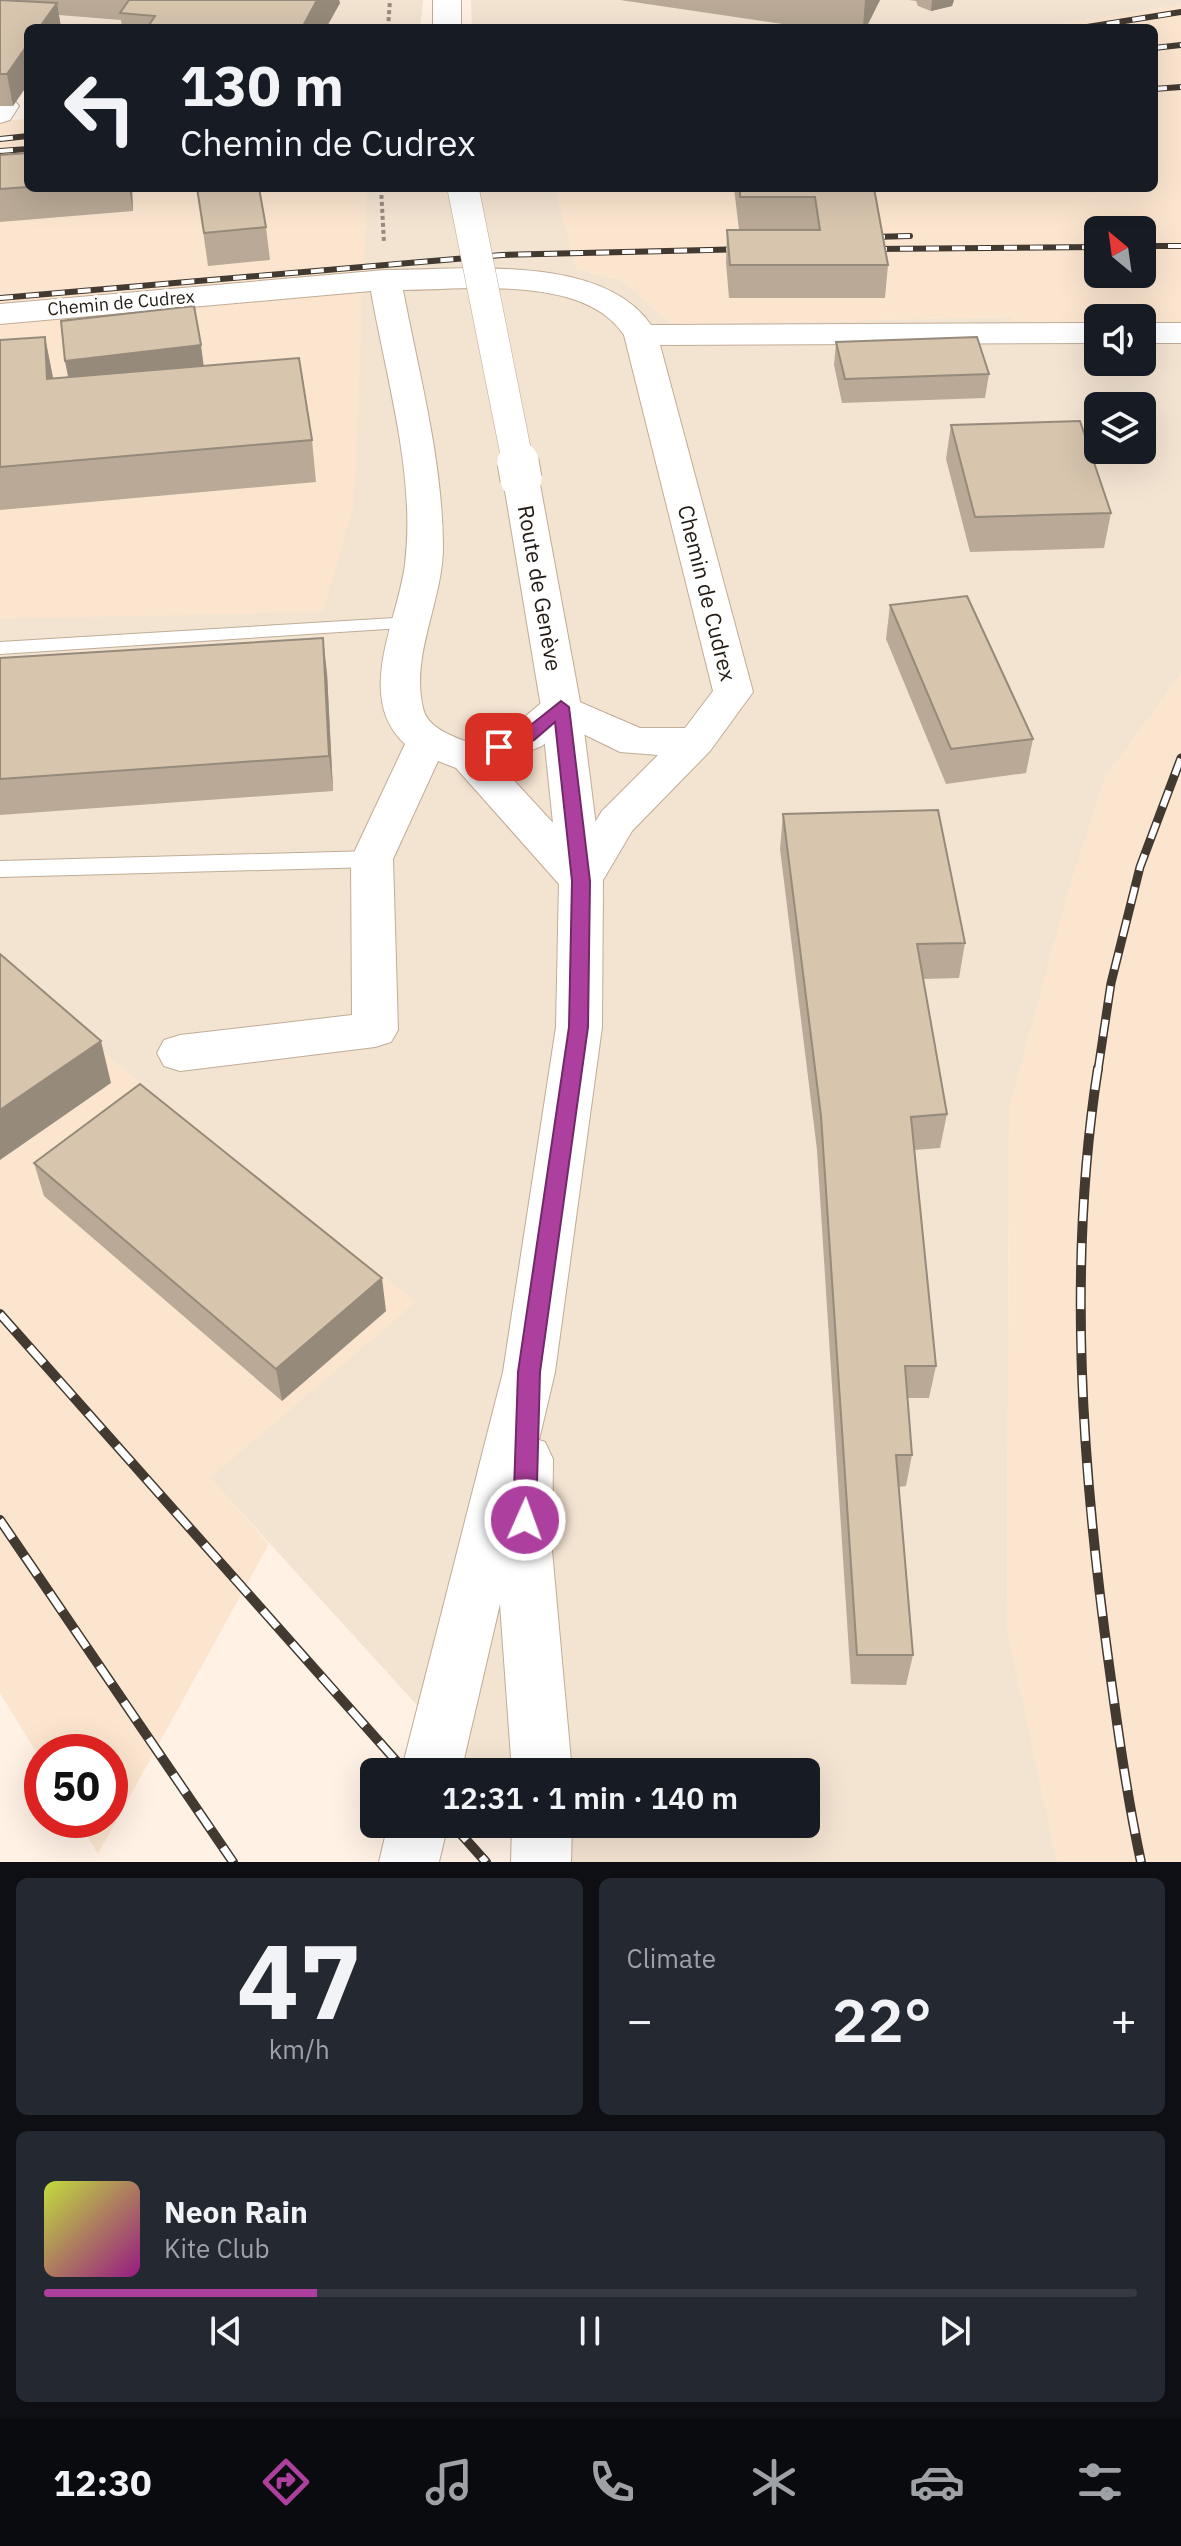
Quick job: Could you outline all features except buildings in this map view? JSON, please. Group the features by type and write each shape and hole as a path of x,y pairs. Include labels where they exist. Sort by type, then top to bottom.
{"street":[{"path":"447,0 447,24"},
{"name":"Route de Genève","path":"434,1758 529,1372 579,1027 581,881 561,707 521,479 464,192"},
{"path":"385,280 422,489 425,550 411,623 402,709 410,726 427,741 470,758 581,881 617,821 696,741"},
{"name":"Chemin de Cudrex","path":"0,314 385,280 526,280 564,286 610,302 629,317 641,335 733,692 696,741"},
{"path":"641,335 1084,333"},
{"path":"1156,333 1181,333"},
{"path":"470,758 528,736 561,707 634,742 696,741"},
{"path":"180,1053 375,1030 372,859 427,741"},
{"name":"Route de Genève","path":"529,1372 524,1550 541,1758"},
{"path":"409,1862 415,1838"},
{"path":"541,1862 542,1838"}],"lane":[{"path":"0,648 411,623"},
{"path":"0,869 372,859"}],"path":[{"path":"388,24 390,0"},
{"path":"381,192 385,280"}],"shaded area":[{"path":"0,0 423,0 420,24 59,24 0,16"},
{"path":"471,0 1181,0 1181,5 1058,24 472,24"},
{"path":"1181,5 1181,344 1156,344 1156,304 1084,304 1084,344 1022,344 1013,317 671,324 623,281 577,269 556,192 1158,192 1158,24 1058,24"},
{"path":"24,119 24,192 367,192 354,505 323,612 0,619 0,121"},
{"path":"367,192 556,192 577,269 623,281 671,324 1013,317 1022,344 1084,344 1084,376 1156,376 1156,344 1181,344 1181,674 1105,778 1071,883 1009,1109 1007,1627 1057,1862 561,1862 539,1838 820,1838 820,1758 465,1758 210,1478 0,970 0,324 362,297"},
{"path":"1181,674 1181,1862 1057,1862 1007,1627 1009,1109 1071,883 1105,778"},
{"path":"0,970 416,1302 210,1478 269,1544 128,1800 128,1734 25,1734 0,1693"},
{"path":"88,1838 107,1838 98,1854"}],"railway":[{"path":"1106,24 1181,12"},
{"path":"1158,48 1181,45"},
{"path":"1158,89 1181,87"},
{"path":"0,139 24,136"},
{"path":"0,151 24,149"},
{"path":"872,237 910,236"},
{"path":"1156,246 1181,246"},
{"path":"874,249 1084,247"},
{"path":"0,298 502,255 750,249"},
{"path":"1098,1070 1111,983 1140,867 1181,758"},
{"path":"1098,1068 1088,1142 1083,1217 1081,1292 1085,1442 1109,1665 1141,1862"},
{"path":"0,1314 394,1758"},
{"path":"0,1520 233,1862"},
{"path":"465,1838 486,1862"}],"route":[{"path":"499,747 528,736 561,707 581,881 579,1027 529,1372 525,1520"}]}
